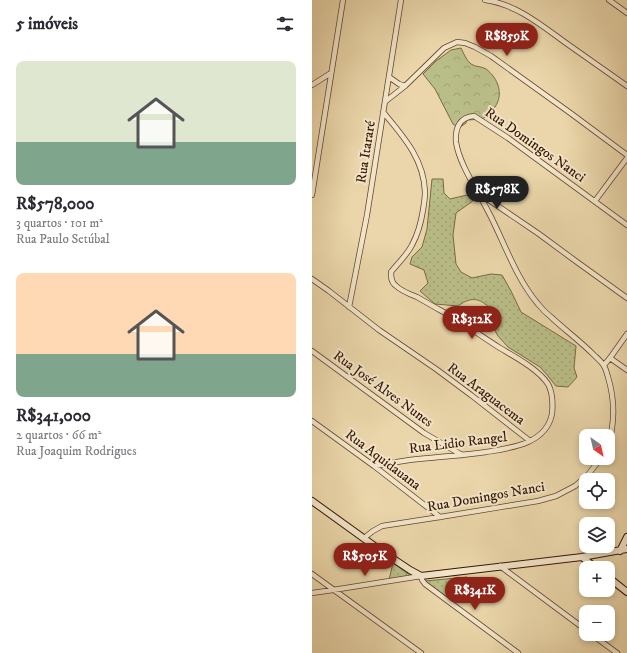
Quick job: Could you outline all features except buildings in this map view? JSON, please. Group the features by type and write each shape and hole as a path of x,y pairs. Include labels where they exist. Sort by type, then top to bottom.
{"main road":[{"path":"312,501 404,566 421,576 582,558 627,549"},
{"path":"620,551 627,537"},
{"path":"582,558 586,561"},
{"path":"615,583 627,592"}],"street":[{"path":"312,195 343,0"},
{"name":"Rua Itararé","path":"349,307 366,222 402,0"},
{"path":"487,0 497,2 516,10 536,22 627,86"},
{"path":"609,0 627,13"},
{"path":"386,101 405,86 444,48 457,42 475,47 491,56 627,156 595,201"},
{"path":"312,85 331,73"},
{"path":"389,77 405,86"},
{"name":"Rua Lidio Rangel","path":"374,466 401,461 462,455 513,447 530,441 542,433 548,426 553,408 553,400 548,384 530,367 448,314 394,285 391,272 411,247 416,237 421,222 425,194 422,169 415,155 408,142 384,112"},
{"name":"Rua Domingos Nanci","path":"612,429 614,418 613,402 611,387 604,365 539,306 527,291 479,193 461,160 456,142 456,130 458,125 468,116 474,116 508,138 627,225"},
{"path":"479,193 539,234 627,298"},
{"name":"Rua Araguacema","path":"312,279 530,441"},
{"path":"604,365 627,334"},
{"name":"Rua José Alves Nunes","path":"312,351 424,433 462,455"},
{"path":"610,358 627,370"},
{"name":"Rua Aquidauana","path":"312,421 440,517"},
{"name":"Rua Domingos Nanci","path":"364,538 382,526 538,501 556,496 575,486 587,476 596,465"},
{"path":"500,566 579,625"},
{"path":"312,574 421,653"},
{"path":"312,593 421,576 425,584 518,653"},
{"path":"600,641 616,653"}],"green space":[{"path":"461,48 466,59 471,64 486,69 494,77 498,86 499,97 495,107 486,117 467,120 466,123 459,128 453,124 435,89 423,74 436,61 451,50"},
{"path":"432,179 443,179 444,193 450,199 467,195 477,198 456,213 453,235 456,264 461,272 472,278 491,274 502,275 521,312 576,346 574,368 577,377 568,387 556,386 540,367 508,347 498,336 492,325 493,311 481,301 468,300 458,306 435,304 420,291 428,283 424,270 410,264 412,257 422,247 427,229"},
{"path":"393,563 411,576 389,580"},
{"path":"467,577 451,600 425,581"}]}
